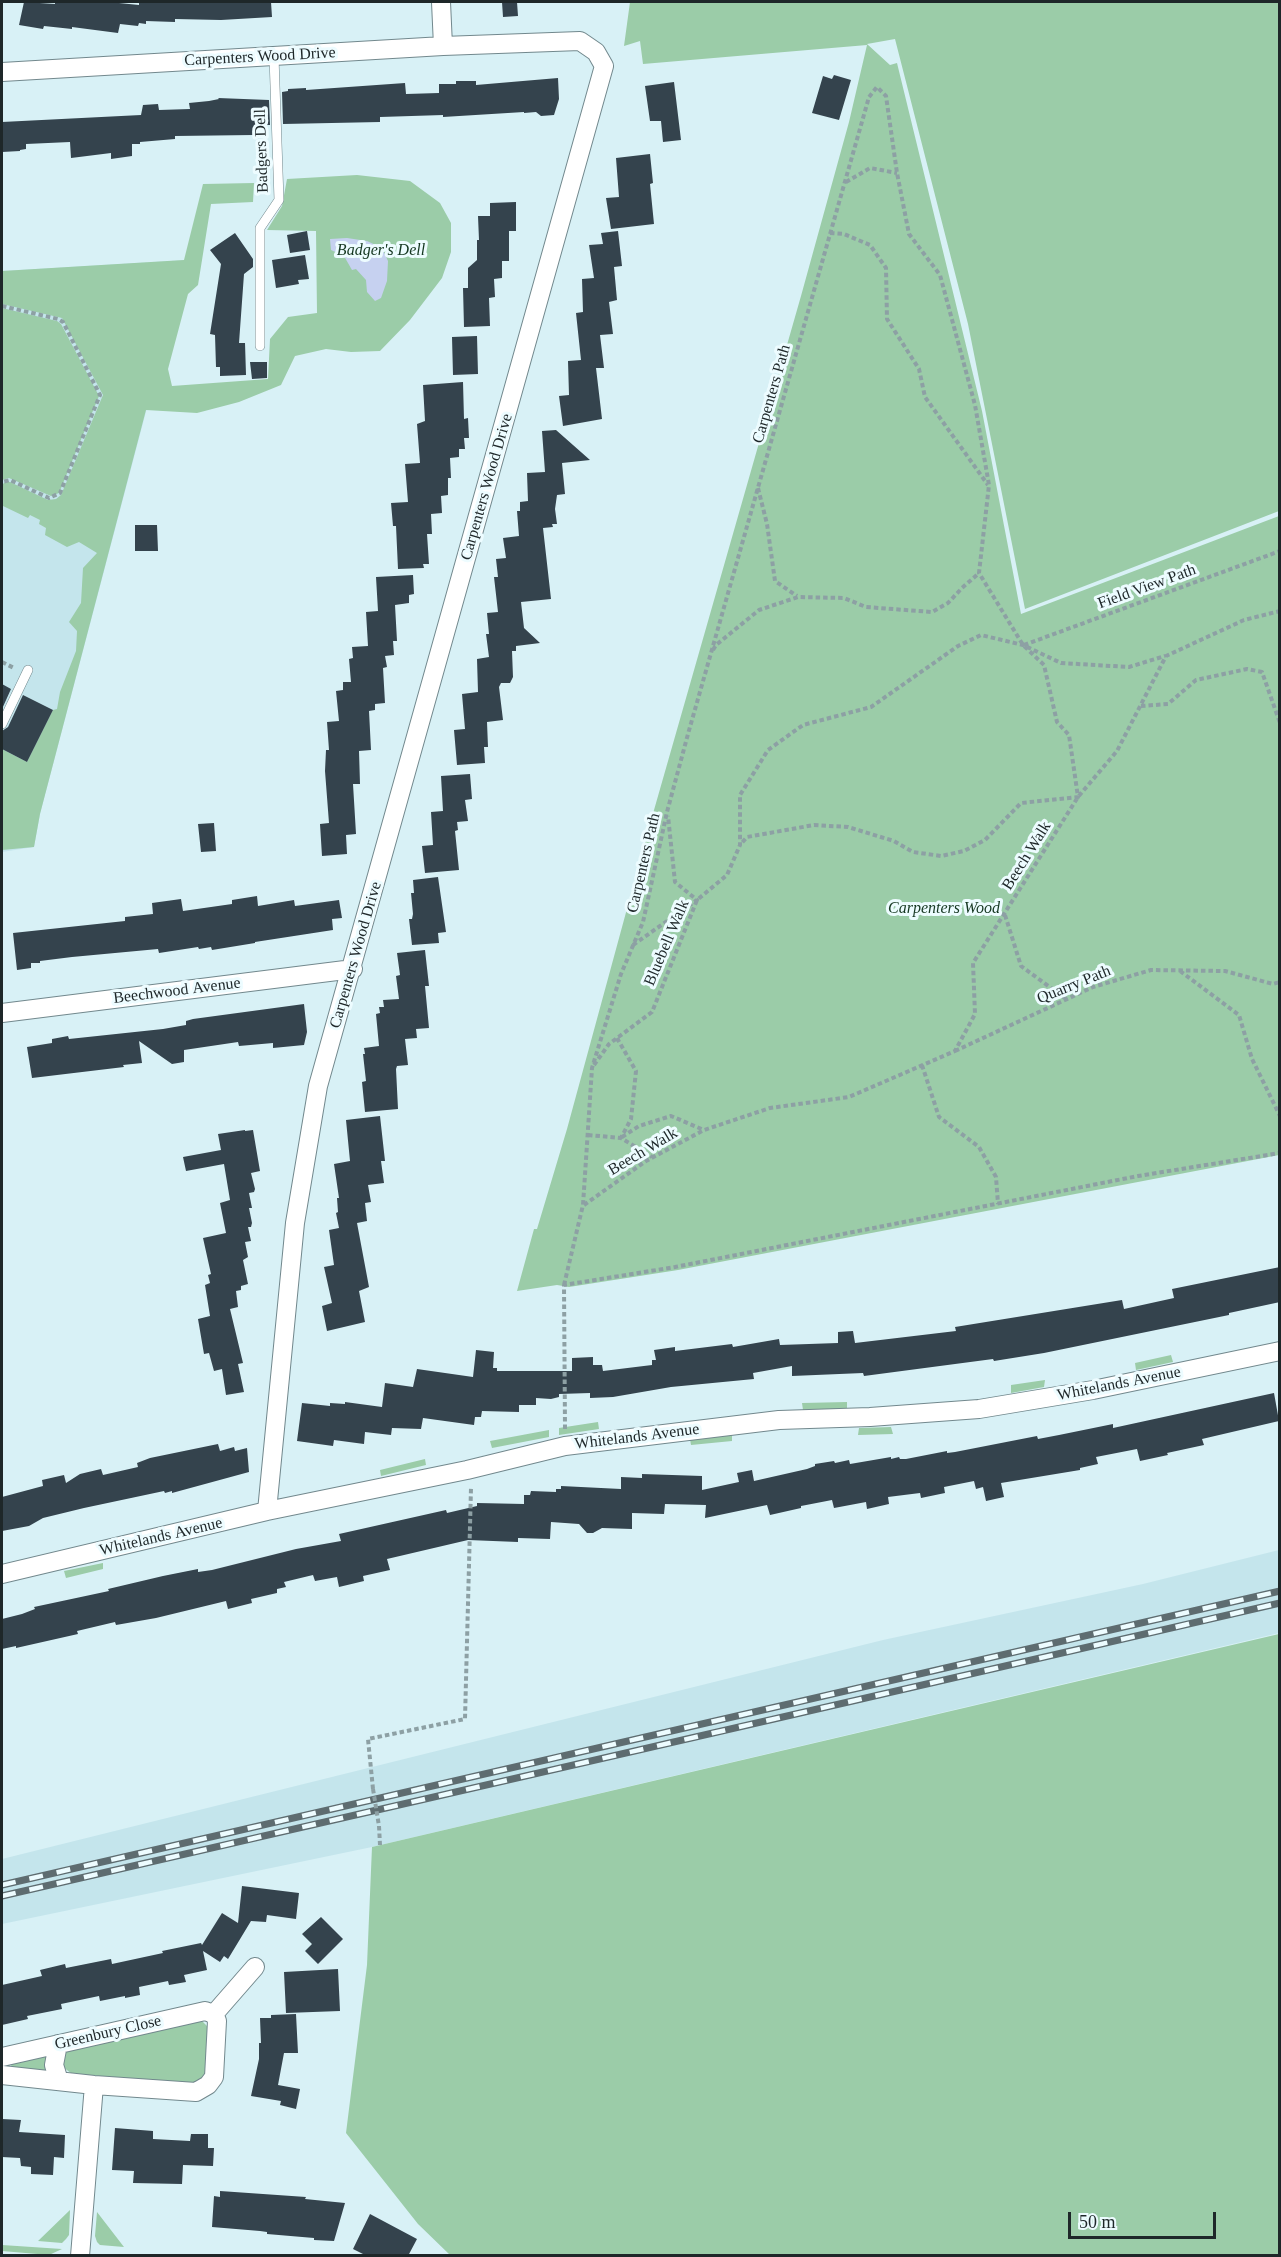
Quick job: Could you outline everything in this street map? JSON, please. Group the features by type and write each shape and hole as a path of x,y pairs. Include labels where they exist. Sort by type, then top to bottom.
{"street":[{"path":"441,2 443,46"},
{"name":"Carpenters Wood Drive","path":"2,72 443,46 580,41 596,52 604,66 318,1086 295,1222 267,1511"},
{"name":"Beechwood Avenue","path":"2,1013 352,969"},
{"name":"Whitelands Avenue","path":"2,1575 267,1511 467,1470 565,1446 779,1420 870,1417 979,1409 1094,1390 1280,1351"},
{"path":"2,2075 94,2085 196,2092 207,2086 214,2077 217,2021 214,2014 255,1967"},
{"name":"Greenbury Close","path":"2,2057 205,2011 214,2014"},
{"path":"58,2044 54,2065 59,2081"},
{"path":"81,2256 94,2085"}],"lane":[{"name":"Badgers Dell","path":"260,346 260,228 279,200 274,57"},
{"path":"2,724 28,670"}],"path":[{"name":"Carpenters Path","path":"565,1446 564,1285 583,1205 592,1068 621,974 643,922 667,812 707,665 869,97 877,87 886,96 897,173 909,234 940,275 975,405 989,485 980,573"},
{"path":"846,182 870,168 897,173"},
{"path":"830,233 844,234 870,245 886,268 887,319 919,369 925,397 989,485"},
{"path":"2,306 63,322 100,395 60,493 49,498 9,480 2,482"},
{"path":"758,487 767,524 775,581 798,597"},
{"name":"Field View Path","path":"1023,645 1280,551"},
{"path":"707,665 716,645 759,610 798,597 844,598 866,607 932,612 948,603 980,573 1023,645 1044,665 1057,722 1069,735 1078,797 1021,803 985,840 964,851 941,856 913,852 894,841 848,827 814,825 747,837 740,845"},
{"path":"1166,656 1244,620 1280,611"},
{"name":"Bluebell Walk","path":"592,1068 609,1044 652,1012 697,900 727,875 740,845 740,795 768,750 803,725 871,707 958,646 981,635 1023,645 1061,663 1129,667 1166,656"},
{"name":"Beech Walk","path":"583,1205 652,1157 704,1130 770,1108 849,1097 955,1051 975,1014 973,963 1078,797 1117,750 1166,656"},
{"path":"1140,706 1168,704 1196,680 1247,669 1262,672 1280,723"},
{"path":"633,946 697,900 675,882 667,812"},
{"path":"1005,914 1021,966 1066,999"},
{"name":"Quarry Path","path":"955,1051 1093,987 1151,970 1225,971 1273,984 1280,982"},
{"path":"1179,970 1239,1015 1252,1059 1280,1116"},
{"path":"617,1038 636,1071 631,1119 621,1138"},
{"path":"922,1065 939,1117 979,1147 996,1177 998,1204"},
{"path":"621,1138 639,1126 671,1116 704,1130"},
{"path":"588,1135 621,1138 652,1157"},
{"path":"564,1285 687,1264 1138,1176 1280,1153"},
{"path":"380,1845 380,1826 373,1789 368,1739 465,1719 471,1541 471,1486 467,1470"}],"shaded area":[{"path":"347,238 367,241 382,248 388,261 387,281 381,298 375,301 367,292 366,280 356,269 352,270 344,256 331,250 330,239"},
{"path":"186,260 40,814 34,847 2,852 2,271"},
{"path":"1279,1550 1279,1633 372,1847 2,1924 2,1859 883,1640 1143,1584"}],"green space":[{"name":"Carpenters Wood","path":"630,2 1279,2 1279,511 1025,609 968,324 895,39 867,44 890,65 897,63 982,411 1021,614 1279,516 1279,1155 678,1270 569,1287 557,1285 517,1291 534,1229 537,1229 567,1129 652,817 801,296 849,122 867,45 643,64 640,41 624,46"},
{"name":"Badger's Dell","path":"357,175 410,181 440,203 451,223 451,252 442,278 410,320 380,351 351,352 326,349 295,356 281,385 239,402 197,413 146,410 40,814 34,847 2,850 2,749 27,762 53,710 57,709 60,692 76,651 77,631 69,622 81,603 83,568 97,553 79,542 67,547 45,535 46,528 39,524 40,520 30,515 28,518 2,507 2,485 10,482 48,500 56,499 61,495 103,395 62,318 2,304 2,271 184,260 203,184 254,183 253,202 211,204 198,285 188,294 168,369 172,386 268,379 270,339 288,317 317,313 316,231 267,230 282,206 287,179"},
{"path":"2,308 57,321 61,324 99,396 59,493 51,496 9,478 2,480"},
{"path":"1171,1355 1173,1362 1136,1370 1135,1363"},
{"path":"1045,1380 1044,1387 1011,1393 1011,1385"},
{"path":"847,1402 847,1409 803,1410 802,1403"},
{"path":"598,1422 599,1429 559,1435 559,1428"},
{"path":"891,1427 893,1434 858,1435 859,1428"},
{"path":"549,1430 549,1437 492,1448 490,1441"},
{"path":"732,1435 732,1441 691,1445 690,1439"},
{"path":"425,1459 426,1465 381,1476 380,1470"},
{"path":"103,1563 103,1569 66,1578 64,1571"},
{"path":"1279,1634 1279,2255 450,2255 418,2224 346,2133 367,1965 372,1847"},
{"path":"202,2021 210,2029 208,2074 197,2083 72,2074 63,2067 64,2055 69,2049"},
{"path":"46,2055 48,2068 44,2071 11,2065 11,2062"},
{"path":"70,2210 69,2235 62,2243 38,2241"},
{"path":"97,2212 124,2247 100,2245 97,2242 95,2236"},
{"path":"2,2245 62,2249 49,2255 2,2251"}],"building":[{"path":"24,2 55,4 55,2 109,2 139,5 139,2 271,2 272,17 221,20 175,19 175,22 146,21 146,24 139,23 138,26 120,24 118,33 72,27 72,29 44,26 43,29 19,25"},
{"path":"502,2 517,2 518,16 503,17"},
{"path":"834,75 851,80 839,120 812,113 823,76 832,79"},
{"path":"558,78 559,99 554,115 541,116 536,112 524,112 443,117 443,115 380,117 380,122 283,124 282,92 288,89 306,88 306,90 405,83 406,94 439,93 439,84 456,84 456,81 476,81 476,85"},
{"path":"674,82 681,140 663,142 661,121 650,121 645,86"},
{"path":"218,98 269,100 270,125 265,125 265,132 253,132 253,135 175,136 175,139 140,142 140,144 132,144 132,156 111,159 111,153 71,158 70,142 26,144 26,149 20,151 2,152 2,122 141,115 143,105 158,104 159,110 190,109 189,103"},
{"path":"650,154 654,224 611,229 606,198 619,197 616,158"},
{"path":"516,202 516,231 509,231 509,261 502,261 502,278 494,279 495,297 489,298 490,326 464,327 463,288 468,288 468,268 477,260 478,216 490,216 490,203"},
{"path":"307,231 310,250 290,253 287,235"},
{"path":"618,231 622,266 614,267 617,300 609,302 613,334 600,335 604,368 596,368 602,419 563,426 559,396 569,395 568,361 581,360 576,313 583,312 582,279 594,278 589,245 603,244 601,233"},
{"path":"235,233 253,259 253,267 244,274 239,343 245,343 246,375 220,376 220,367 216,367 215,335 210,334 221,264 210,250"},
{"path":"305,255 309,279 298,280 299,284 276,288 272,260"},
{"path":"477,336 478,374 453,375 452,337"},
{"path":"250,362 267,362 267,378 252,379"},
{"path":"463,382 464,419 468,418 469,438 464,438 465,449 459,449 459,457 450,458 451,478 448,478 448,495 441,496 442,513 431,514 432,534 427,534 429,564 423,564 424,568 398,569 396,526 393,526 391,503 408,502 405,464 420,463 417,424 425,421 423,385"},
{"path":"556,430 590,460 562,463 565,494 557,495 555,509 557,524 543,528 551,599 521,602 524,628 540,643 516,646 516,651 512,651 513,677 510,683 501,683 499,687 503,720 487,722 488,747 484,747 485,763 457,765 454,730 465,729 462,694 478,692 477,659 489,657 486,634 489,634 487,613 498,612 494,577 498,577 496,559 506,558 503,538 519,536 517,511 520,511 520,502 528,501 527,473 545,472 542,431"},
{"path":"135,525 157,525 158,551 135,551"},
{"path":"413,575 414,594 409,595 409,603 395,605 397,641 393,641 394,655 385,656 387,667 383,668 385,703 375,704 375,710 369,711 371,750 359,751 360,784 353,784 356,834 346,835 347,854 322,856 320,824 329,823 325,771 326,750 329,750 327,722 339,721 336,691 343,690 343,682 351,682 349,659 353,658 352,647 368,646 366,612 378,611 376,577"},
{"path":"2,684 11,689 2,709"},
{"path":"23,695 53,710 27,762 2,749 2,731 8,727"},
{"path":"470,774 472,799 465,800 468,821 457,822 458,830 455,831 459,870 425,873 422,846 433,845 431,812 443,811 441,776"},
{"path":"214,823 216,851 201,852 198,824"},
{"path":"438,877 446,932 438,933 439,943 412,945 409,919 412,919 413,914 411,893 414,893 413,880"},
{"path":"257,896 258,906 294,900 295,906 339,900 342,918 332,919 333,930 212,950 211,947 199,949 198,947 159,953 158,949 72,957 31,963 31,968 17,970 13,933 125,921 125,917 153,914 152,903 181,899 183,911 232,904 232,900"},
{"path":"425,950 429,986 425,986 429,1028 416,1029 417,1038 405,1039 408,1065 397,1066 396,1069 398,1109 365,1112 362,1082 366,1081 364,1048 379,1046 376,1014 380,1013 379,1007 384,1007 383,1000 399,999 396,976 400,975 397,953"},
{"path":"304,1004 307,1032 304,1045 273,1048 273,1043 239,1046 238,1042 184,1050 184,1062 172,1064 139,1041 142,1063 32,1078 27,1047 52,1043 52,1039 163,1029 186,1025 186,1021 193,1019"},
{"path":"380,1116 385,1161 381,1161 384,1183 368,1185 371,1202 365,1203 367,1221 357,1223 369,1287 359,1291 365,1322 327,1331 322,1306 332,1303 324,1267 334,1265 329,1230 339,1228 336,1213 338,1212 337,1198 339,1198 334,1164 350,1161 346,1120"},
{"path":"253,1130 260,1171 251,1173 255,1189 254,1192 249,1193 252,1223 251,1227 248,1227 251,1241 245,1242 248,1257 243,1260 248,1284 236,1291 238,1307 230,1309 243,1363 238,1364 244,1392 226,1395 222,1369 214,1371 209,1353 204,1354 198,1319 210,1316 205,1285 210,1283 208,1275 211,1274 203,1238 226,1233 220,1203 230,1200 224,1164 186,1171 183,1157 221,1150 218,1134"},
{"path":"1280,1267 1280,1302 1229,1313 1229,1315 1044,1353 864,1376 863,1373 792,1376 792,1366 753,1373 754,1379 671,1387 613,1397 590,1398 590,1393 559,1394 559,1397 551,1399 536,1398 536,1405 519,1405 519,1412 482,1411 481,1417 475,1417 474,1425 423,1418 421,1429 392,1428 391,1435 365,1432 364,1444 334,1440 333,1446 297,1441 302,1403 330,1406 330,1403 345,1404 345,1402 382,1407 385,1383 413,1387 417,1369 473,1377 476,1350 494,1352 493,1368 497,1368 497,1371 572,1371 572,1358 593,1357 593,1365 602,1365 603,1371 652,1365 652,1360 656,1360 654,1350 675,1347 675,1351 732,1344 733,1347 779,1339 780,1345 838,1343 838,1332 853,1331 855,1343 956,1331 955,1327 1122,1300 1124,1309 1174,1298 1172,1289"},
{"path":"1274,1393 1279,1421 1202,1439 1204,1445 1140,1461 1137,1449 1096,1457 1098,1464 1080,1468 1080,1470 1001,1483 1004,1497 986,1501 983,1487 976,1489 974,1481 944,1487 945,1493 921,1498 920,1493 888,1497 889,1504 867,1509 866,1502 834,1508 832,1500 770,1515 767,1505 705,1518 706,1505 665,1504 664,1514 632,1513 632,1529 602,1528 593,1533 587,1533 579,1524 551,1522 550,1539 518,1538 518,1542 468,1540 387,1559 390,1570 363,1576 364,1581 339,1587 337,1577 315,1581 313,1575 284,1582 286,1587 277,1589 277,1593 251,1599 252,1603 228,1609 226,1601 156,1618 116,1625 115,1622 77,1631 78,1634 2,1649 2,1619 22,1614 35,1609 34,1607 109,1591 108,1589 163,1576 198,1569 198,1572 212,1570 296,1549 341,1541 339,1534 446,1510 447,1513 477,1506 477,1503 524,1504 524,1495 530,1495 531,1491 556,1492 556,1489 561,1489 561,1486 621,1489 621,1477 642,1478 642,1474 702,1476 702,1490 739,1482 737,1473 752,1470 754,1481 834,1461 835,1463 849,1460 850,1464 891,1457 891,1459 899,1457 906,1459 947,1451 947,1453 955,1452 1113,1424 1113,1428"},
{"path":"218,1444 220,1451 234,1447 235,1451 247,1448 249,1472 172,1493 172,1491 165,1493 164,1491 84,1508 43,1518 29,1526 2,1531 2,1497 43,1486 42,1480 64,1475 66,1483 80,1474 101,1469 103,1475 138,1467 137,1463 150,1458"},
{"path":"242,1886 299,1893 296,1919 267,1915 266,1922 251,1921 228,1959 224,1956 220,1962 203,1951 207,1970 184,1975 186,1982 169,1985 168,1981 139,1987 140,1995 125,1998 125,1996 100,2001 99,1996 61,2004 62,2009 27,2016 28,2019 2,2025 2,1985 42,1976 40,1970 65,1964 66,1968 111,1959 112,1964 163,1953 162,1951 201,1943 202,1945 222,1913 238,1923"},
{"path":"321,1917 343,1939 318,1964 305,1951 312,1944 302,1934"},
{"path":"338,1969 340,2011 286,2013 284,1972"},
{"path":"296,2014 298,2053 284,2053 278,2085 300,2089 296,2109 280,2105 281,2101 251,2096 259,2059 259,2043 261,2043 260,2018"},
{"path":"2,2119 21,2120 19,2132 65,2135 64,2158 54,2157 53,2175 31,2174 31,2167 21,2166 20,2158 2,2157"},
{"path":"115,2128 153,2131 153,2139 190,2141 191,2134 208,2134 208,2148 214,2148 213,2166 183,2165 182,2184 133,2183 134,2171 112,2170"},
{"path":"220,2191 306,2197 305,2199 345,2203 334,2241 314,2240 314,2238 267,2234 267,2232 260,2231 212,2227 214,2196 220,2197"},
{"path":"370,2214 417,2239 408,2256 367,2256 353,2249"}],"railway":[{"path":"2,1885 1280,1591"},
{"path":"2,1896 1280,1603"}]}
